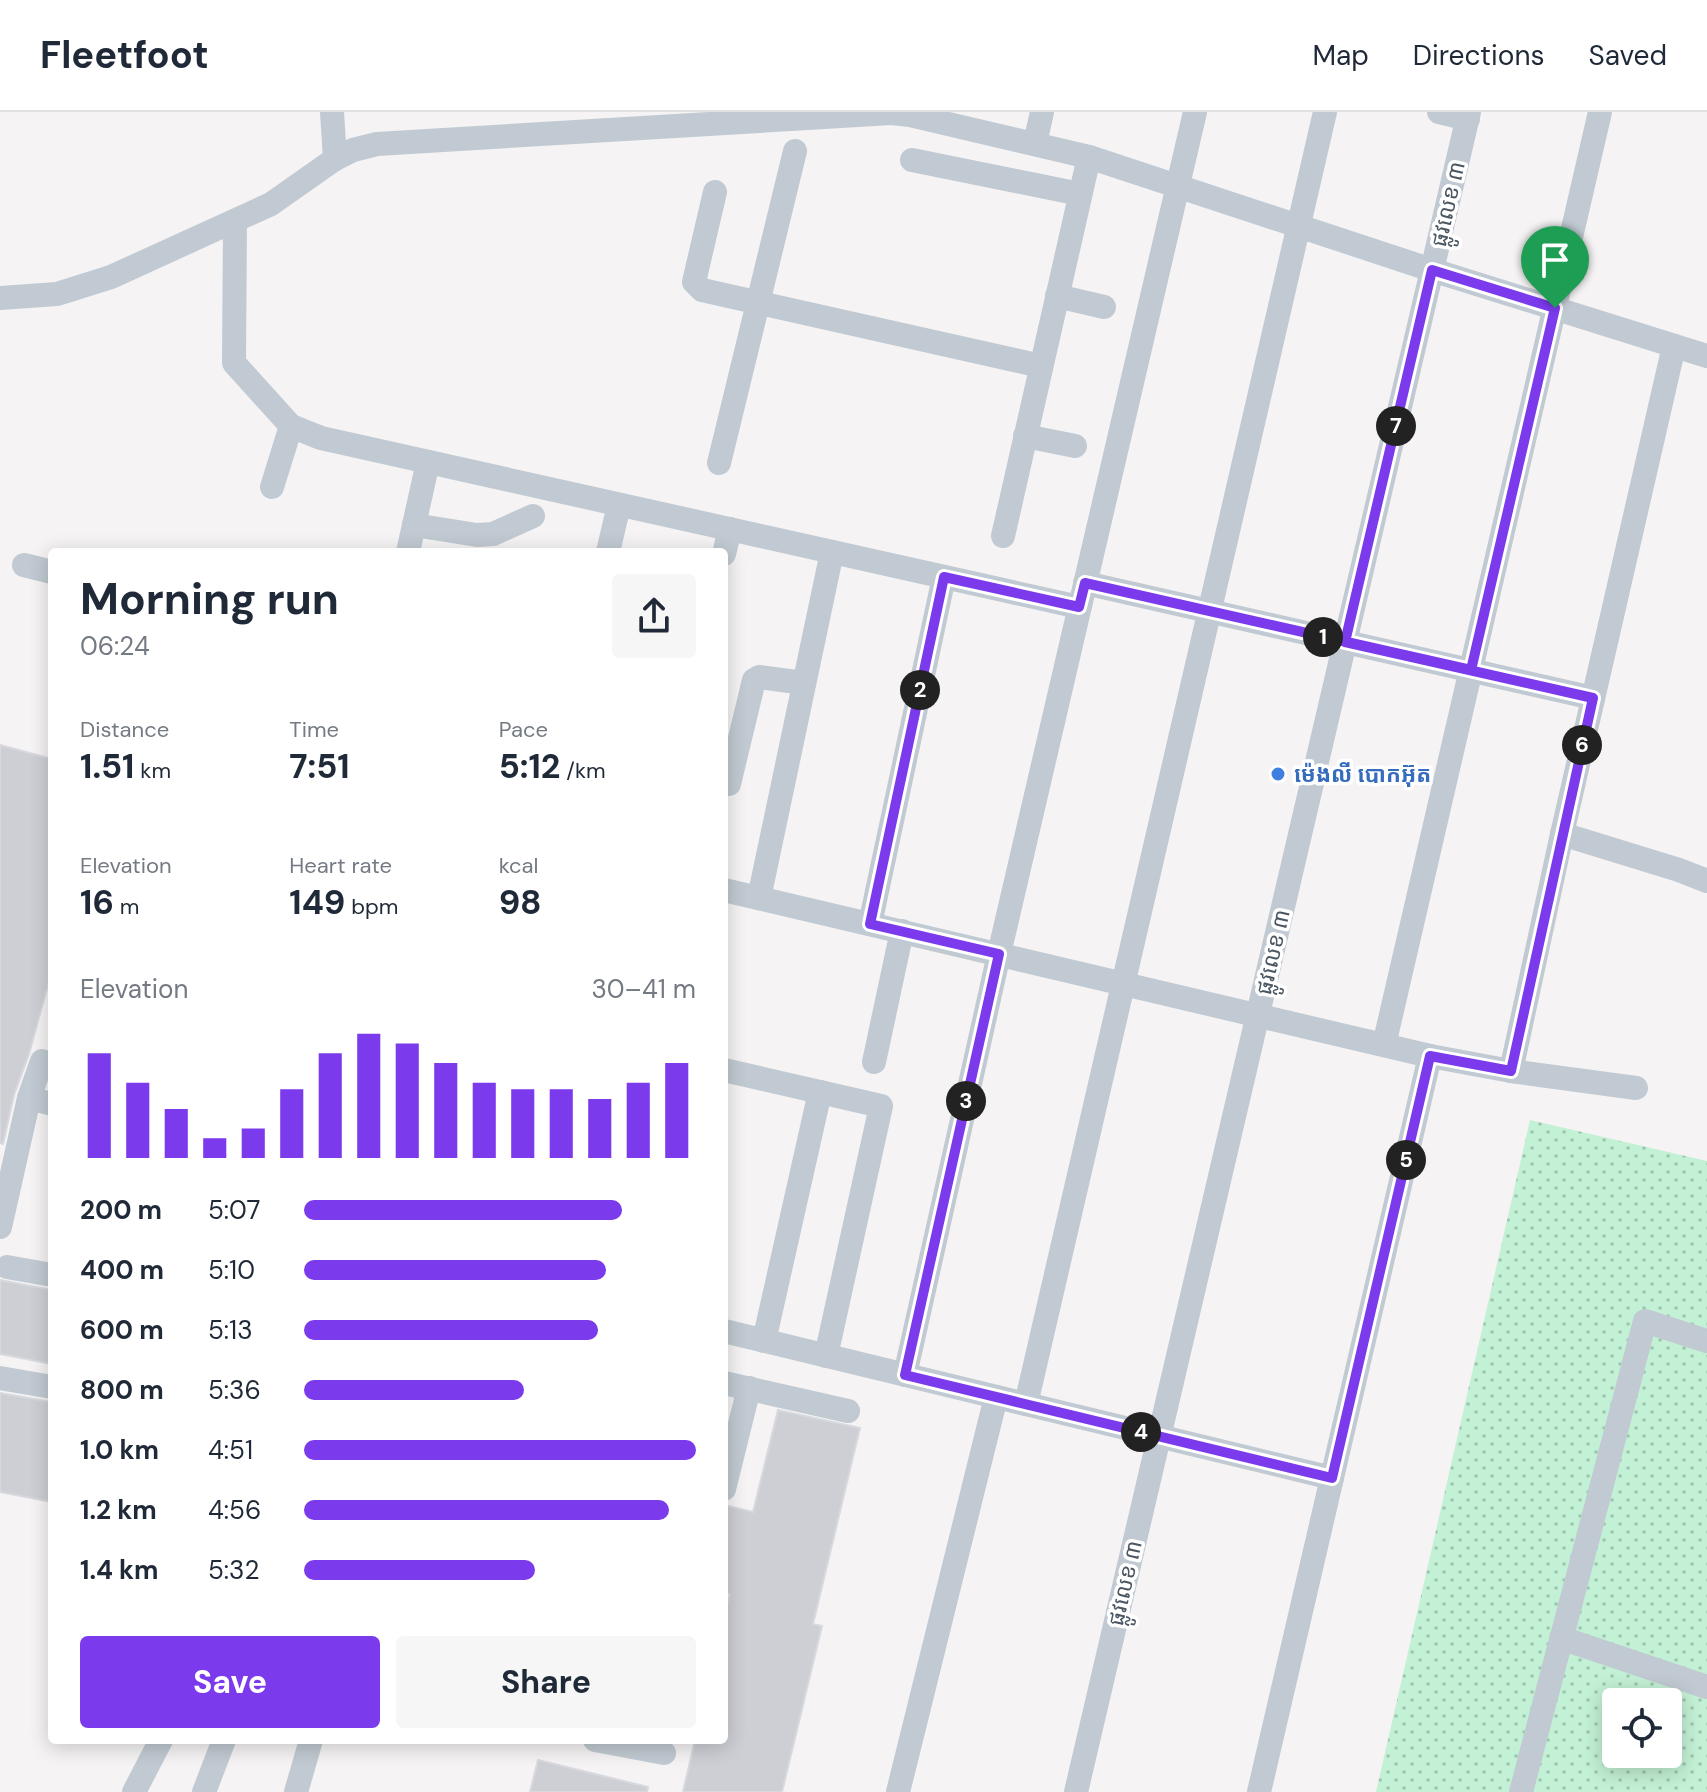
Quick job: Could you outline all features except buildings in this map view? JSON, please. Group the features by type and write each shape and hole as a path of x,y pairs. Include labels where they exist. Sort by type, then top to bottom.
{"street":[{"path":"332,112 335,159"},
{"path":"0,298 57,294 111,277 235,221 281,198 335,159 353,150 377,144 870,112 910,113 1089,157 1432,270 1707,356"},
{"path":"1035,143 1042,112"},
{"path":"905,1375 999,954 1195,112"},
{"path":"1026,1404 1325,112"},
{"path":"1439,112 1469,116"},
{"path":"1384,1045 1600,112"},
{"name":"ផ្លូវលេខ ៣","path":"1076,1792 1469,116"},
{"path":"719,463 795,151"},
{"path":"1003,536 1089,157"},
{"path":"912,160 1080,194"},
{"path":"715,192 694,282 702,290 1041,366"},
{"path":"235,221 234,363 291,426 321,438 1079,607"},
{"path":"1057,296 1104,307"},
{"path":"1511,1071 1674,346"},
{"path":"272,487 291,426"},
{"path":"1025,436 1075,446"},
{"path":"409,548 428,462"},
{"path":"609,548 619,505"},
{"path":"414,525 477,535 493,534 533,516"},
{"path":"725,548 730,529"},
{"path":"759,898 832,552"},
{"path":"24,565 48,571"},
{"path":"870,924 944,577"},
{"path":"1085,583 1593,698"},
{"path":"729,784 754,680 759,677 804,683"},
{"path":"1562,834 1707,881"},
{"path":"728,891 1430,1056 1636,1088"},
{"path":"874,1062 902,931"},
{"path":"1259,1792 1430,1056"},
{"path":"0,1227 40,1101 42,1061"},
{"path":"728,1071 881,1106 826,1356"},
{"path":"764,1341 820,1092"},
{"path":"7,1267 48,1274"},
{"path":"1521,1792 1645,1321 1707,1341"},
{"path":"728,1332 1332,1478"},
{"path":"0,1378 48,1386"},
{"path":"728,1384 848,1411"},
{"path":"728,1473 749,1388"},
{"path":"898,1792 996,1397"},
{"path":"1561,1638 1707,1687"},
{"path":"134,1792 159,1744"},
{"path":"204,1792 222,1744"},
{"path":"296,1792 310,1744"},
{"path":"616,1744 664,1753"}],"green space":[{"path":"1530,1120 1707,1161 1707,1792 1376,1792"}],"place":[{"name":"ម៉េងលី បោកអ៊ុត","path":"1278,774"}],"route":[{"path":"1555,308 1432,270 1345,642 1593,698 1511,1071 1430,1056 1332,1478 905,1375 999,954 870,924 944,577 1079,607 1085,583 1471,670 1555,308"}]}
